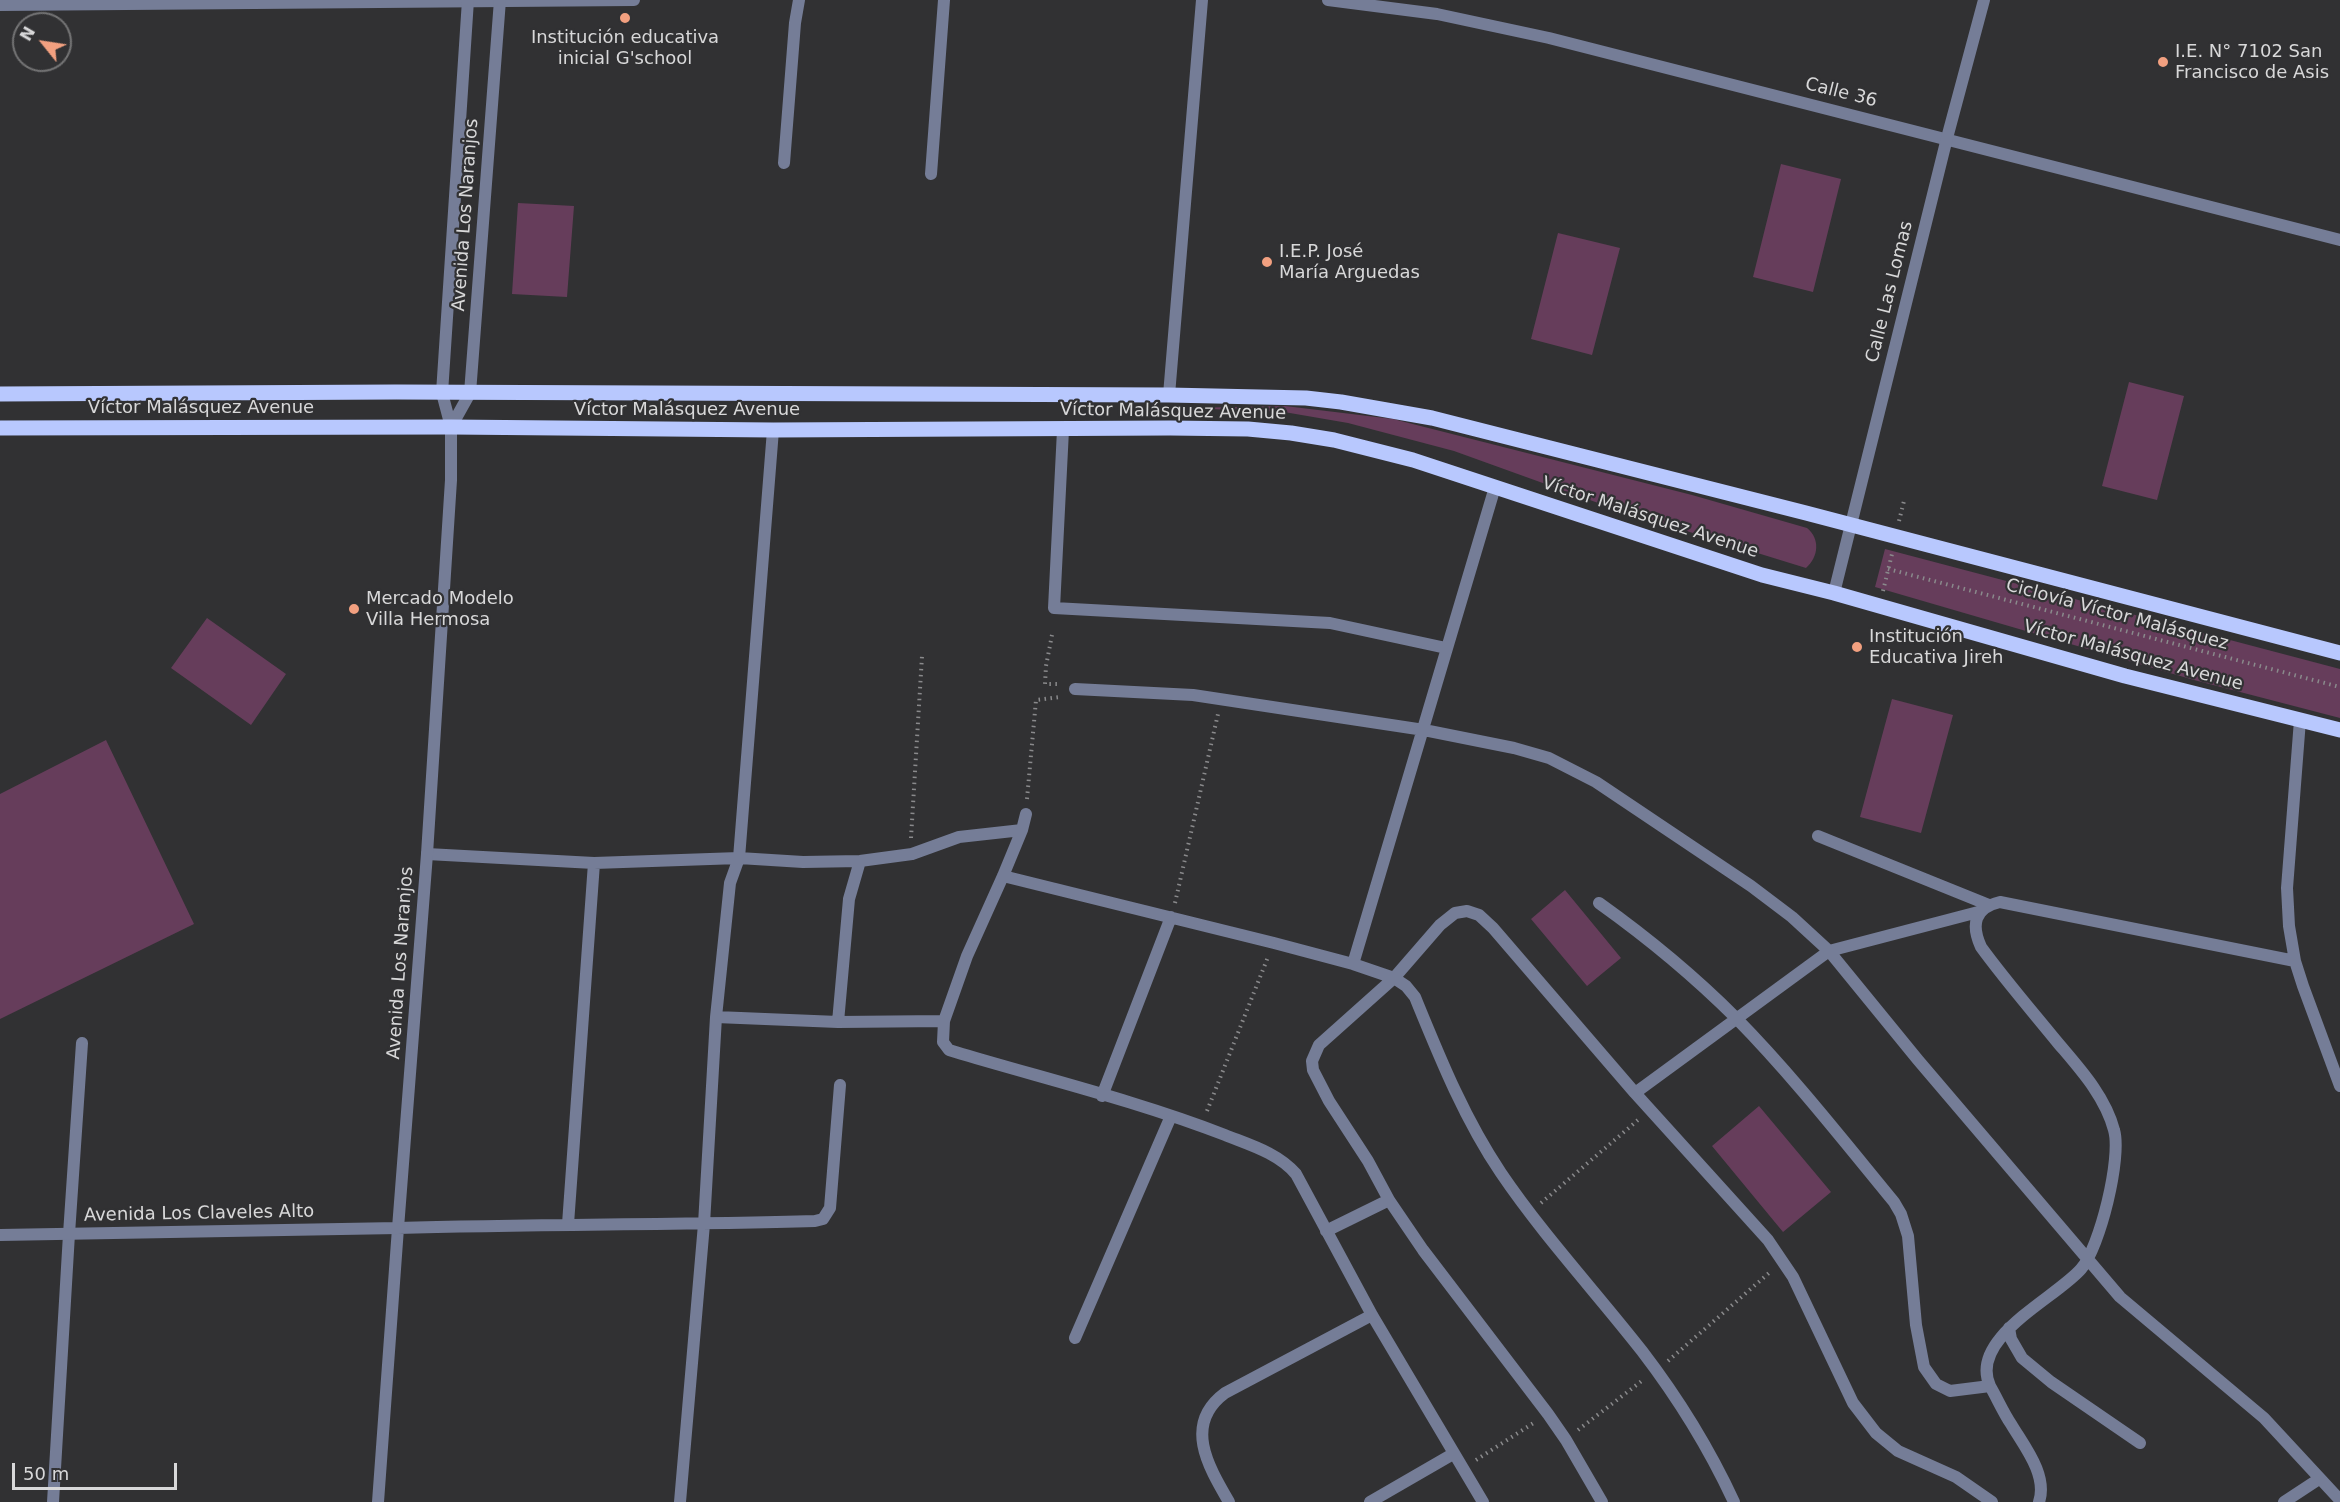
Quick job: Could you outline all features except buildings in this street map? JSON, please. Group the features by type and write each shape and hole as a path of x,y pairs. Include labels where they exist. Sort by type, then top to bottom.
{"main road":[{"name":"Víctor Malásquez Avenue","path":"0,394 470,393 1306,398 1393,410 1850,525 2340,653"},
{"name":"Víctor Malásquez Avenue","path":"0,428 452,427 773,430 1170,428 1248,429 1291,433 1373,449 1762,575 1834,593 2033,651 2340,730"}],"street":[{"path":"0,6 634,0"},
{"path":"784,163 795,23 799,0"},
{"path":"931,174 944,0"},
{"path":"1168,396 1202,0"},
{"name":"Calle 36","path":"1329,0 1388,7 1486,24 1947,138 2340,240"},
{"name":"Calle Las Lomas","path":"1834,593 1947,138 1984,0"},
{"name":"Avenida Los Naranjos","path":"378,1502 428,854 451,480 452,427 442,393 468,1"},
{"name":"Avenida Los Naranjos","path":"452,427 470,393 500,1"},
{"path":"680,1502 704,1224 716,1017 730,883 739,858 773,430"},
{"path":"1063,430 1054,608 1152,615 1199,614 1330,624 1446,648"},
{"path":"1353,964 1495,487"},
{"path":"1075,689 1193,695 1424,730 1514,748 1550,758 1574,769 1652,818 1751,886 1792,917 1829,951 1918,1060 2120,1297 2264,1418 2340,1500"},
{"path":"2300,720 2287,888 2289,926 2295,961 2340,1086"},
{"path":"1026,814 1022,830 1003,876 967,956 944,1021 943,1042 949,1050 1171,1116 1258,1148 1288,1164 1300,1179 1372,1315 1453,1454 1484,1502"},
{"path":"428,854 594,863 739,858 803,862 860,861 912,855 959,837 1022,830"},
{"path":"1818,836 1985,908"},
{"path":"838,1022 849,899 860,861"},
{"path":"568,1224 594,863"},
{"path":"1003,876 1353,964 1394,978 1406,986 1415,997 1448,1079 1472,1128 1530,1213 1669,1388 1716,1462 1734,1502"},
{"path":"1635,1093 1829,951 2000,902 2295,961"},
{"path":"1599,903 1647,937 1736,1018 1894,1202 1901,1214 1908,1236 1924,1367 1936,1384 1950,1391 1990,1386"},
{"path":"1985,908 1976,920 1975,929 1981,947 2090,1081 2115,1131 2116,1154 2100,1232 2089,1258 2068,1281 2009,1328 1995,1346 1987,1365 1986,1376 1990,1386 2027,1450 2040,1480 2042,1494 2039,1502"},
{"path":"1602,1502 1548,1414 1423,1250 1389,1200 1368,1161 1329,1101 1313,1070 1312,1060 1319,1045 1394,978 1440,925 1455,913 1473,912 1493,928 1635,1093 1753,1223 1793,1277 1852,1402 1876,1433 1898,1451 1956,1477 1992,1502"},
{"path":"1102,1095 1171,917"},
{"path":"716,1017 838,1022 944,1021"},
{"path":"54,1502 82,1043"},
{"name":"Avenida Los Claveles Alto","path":"0,1235 568,1224 704,1224 823,1219 830,1208 840,1085"},
{"path":"1075,1338 1171,1116"},
{"path":"1326,1231 1389,1200"},
{"path":"1229,1502 1218,1483 1201,1437 1201,1425 1208,1408 1225,1393 1372,1315"},
{"path":"2009,1328 2011,1339 2022,1358 2051,1382 2140,1443"},
{"path":"1370,1502 1453,1454"},
{"path":"2284,1502 2319,1479"}],"path":[{"name":"Ciclovía Víctor Malásquez","path":"1888,569 2340,687"},
{"path":"1026,814 1036,700 1060,699 1060,683 1045,684 1052,635"},
{"path":"911,843 922,656"},
{"path":"1176,900 1218,714"},
{"path":"1209,1106 1267,961"},
{"path":"1530,1213 1650,1110"},
{"path":"1670,1359 1769,1273 1764,1266"},
{"path":"1577,1432 1647,1377"},
{"path":"1473,1461 1535,1422"}],"shaded area":[{"path":"1781,164 1841,179 1813,292 1753,277"},
{"path":"518,203 574,206 567,297 512,294"},
{"path":"1558,233 1620,248 1592,355 1531,339"},
{"path":"2129,382 2184,396 2157,500 2102,486"},
{"path":"1285,406 1393,419 1692,495 1807,528 1816,542 1815,553 1806,568 1612,508 1454,451 1348,423 1284,412 1184,408"},
{"path":"1885,549 2340,669 2340,718 2194,680 1875,587"},
{"path":"207,618 286,674 251,725 171,668"},
{"path":"1892,699 1953,715 1921,833 1860,817"},
{"path":"106,740 194,924 0,1019 0,794"},
{"path":"1565,890 1621,958 1587,986 1531,919"},
{"path":"1759,1106 1831,1192 1783,1232 1712,1146"}],"place":[{"name":"Institución educativa inicial G'school","path":"625,18"},
{"name":"I.E. N° 7102 San Francisco de Asis","path":"2163,62"},
{"name":"I.E.P. José María Arguedas","path":"1267,262"},
{"name":"Mercado Modelo Villa Hermosa","path":"354,609"},
{"name":"Institución Educativa Jireh","path":"1857,647"}]}
